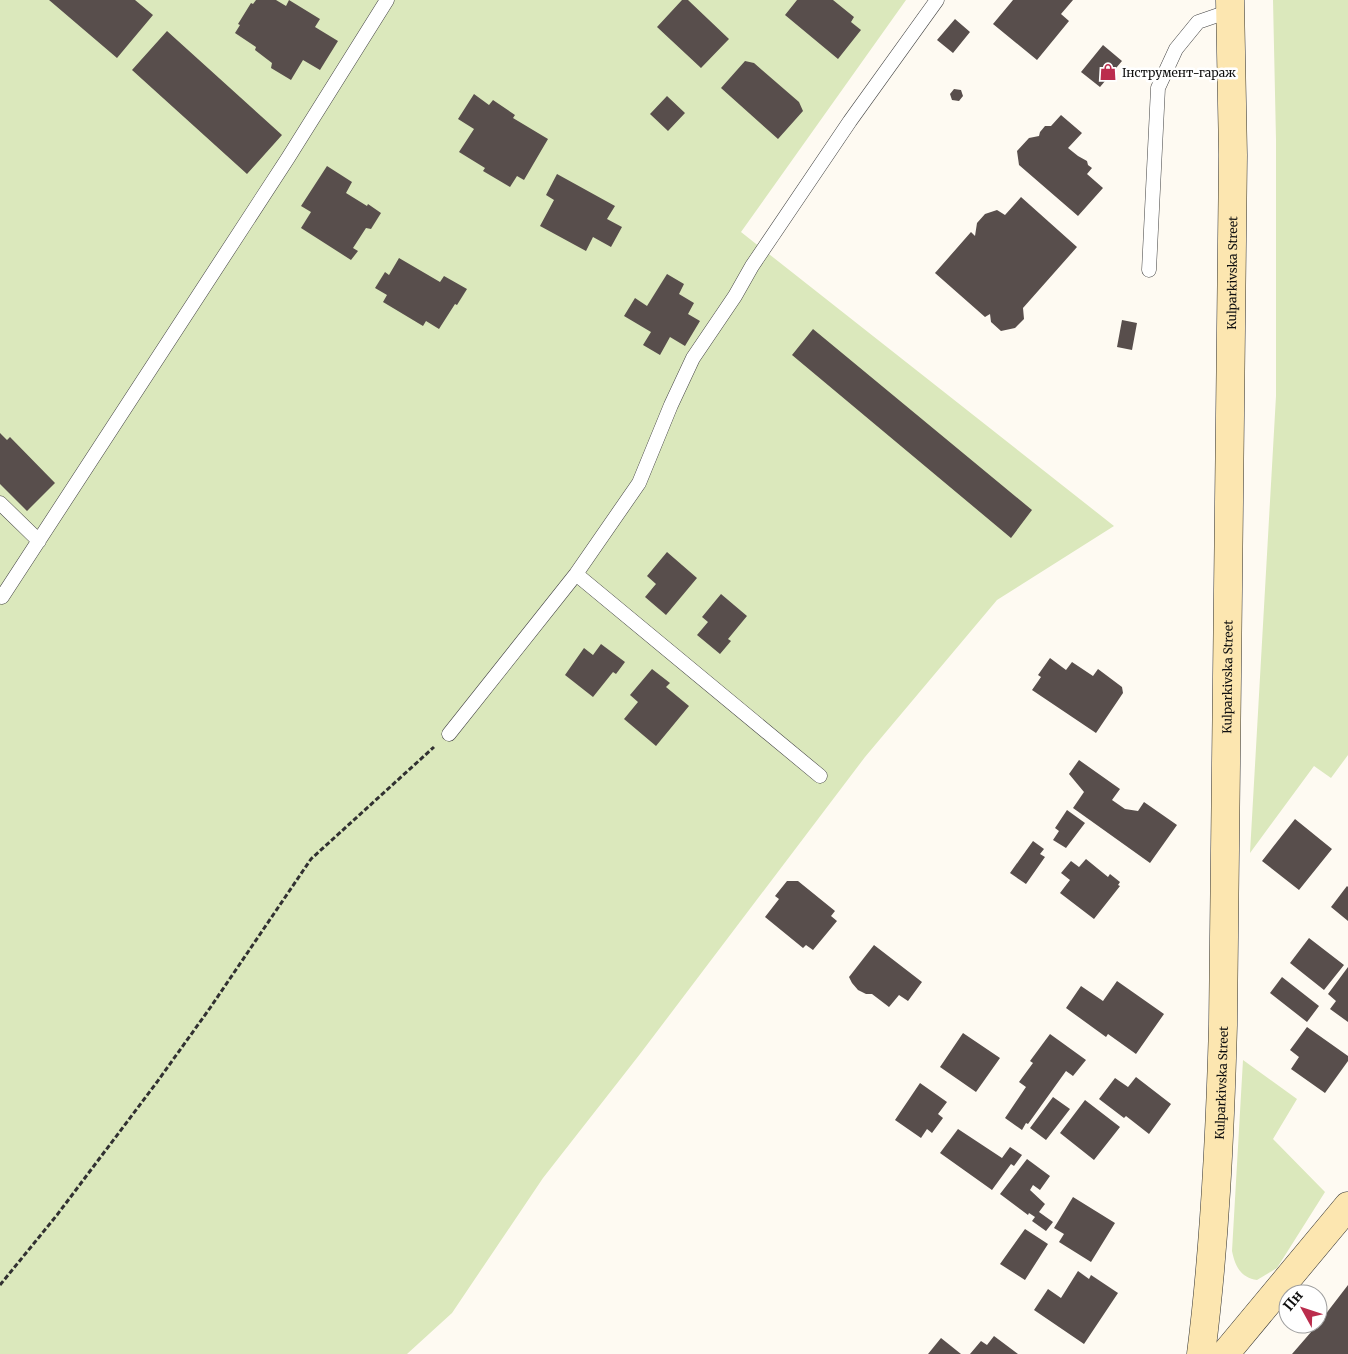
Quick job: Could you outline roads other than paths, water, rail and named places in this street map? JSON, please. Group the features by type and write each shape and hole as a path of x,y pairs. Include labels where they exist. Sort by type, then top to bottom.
{"main road":[{"name":"Kulparkivska Street","path":"1201,1354 1212,1255 1221,1109 1223,1024 1233,155 1230,5"},
{"path":"1225,1354 1348,1206"}],"lane":[{"path":"2,597 288,158 387,0"},
{"path":"449,734 576,574 639,483 671,405 693,358 850,121 937,0"},
{"path":"1149,270 1158,88 1176,49 1198,22 1230,5"},
{"path":"0,504 39,541"},
{"path":"576,574 820,776"}],"place":[{"name":"Інструмент-гараж","path":"1108,72"}]}
